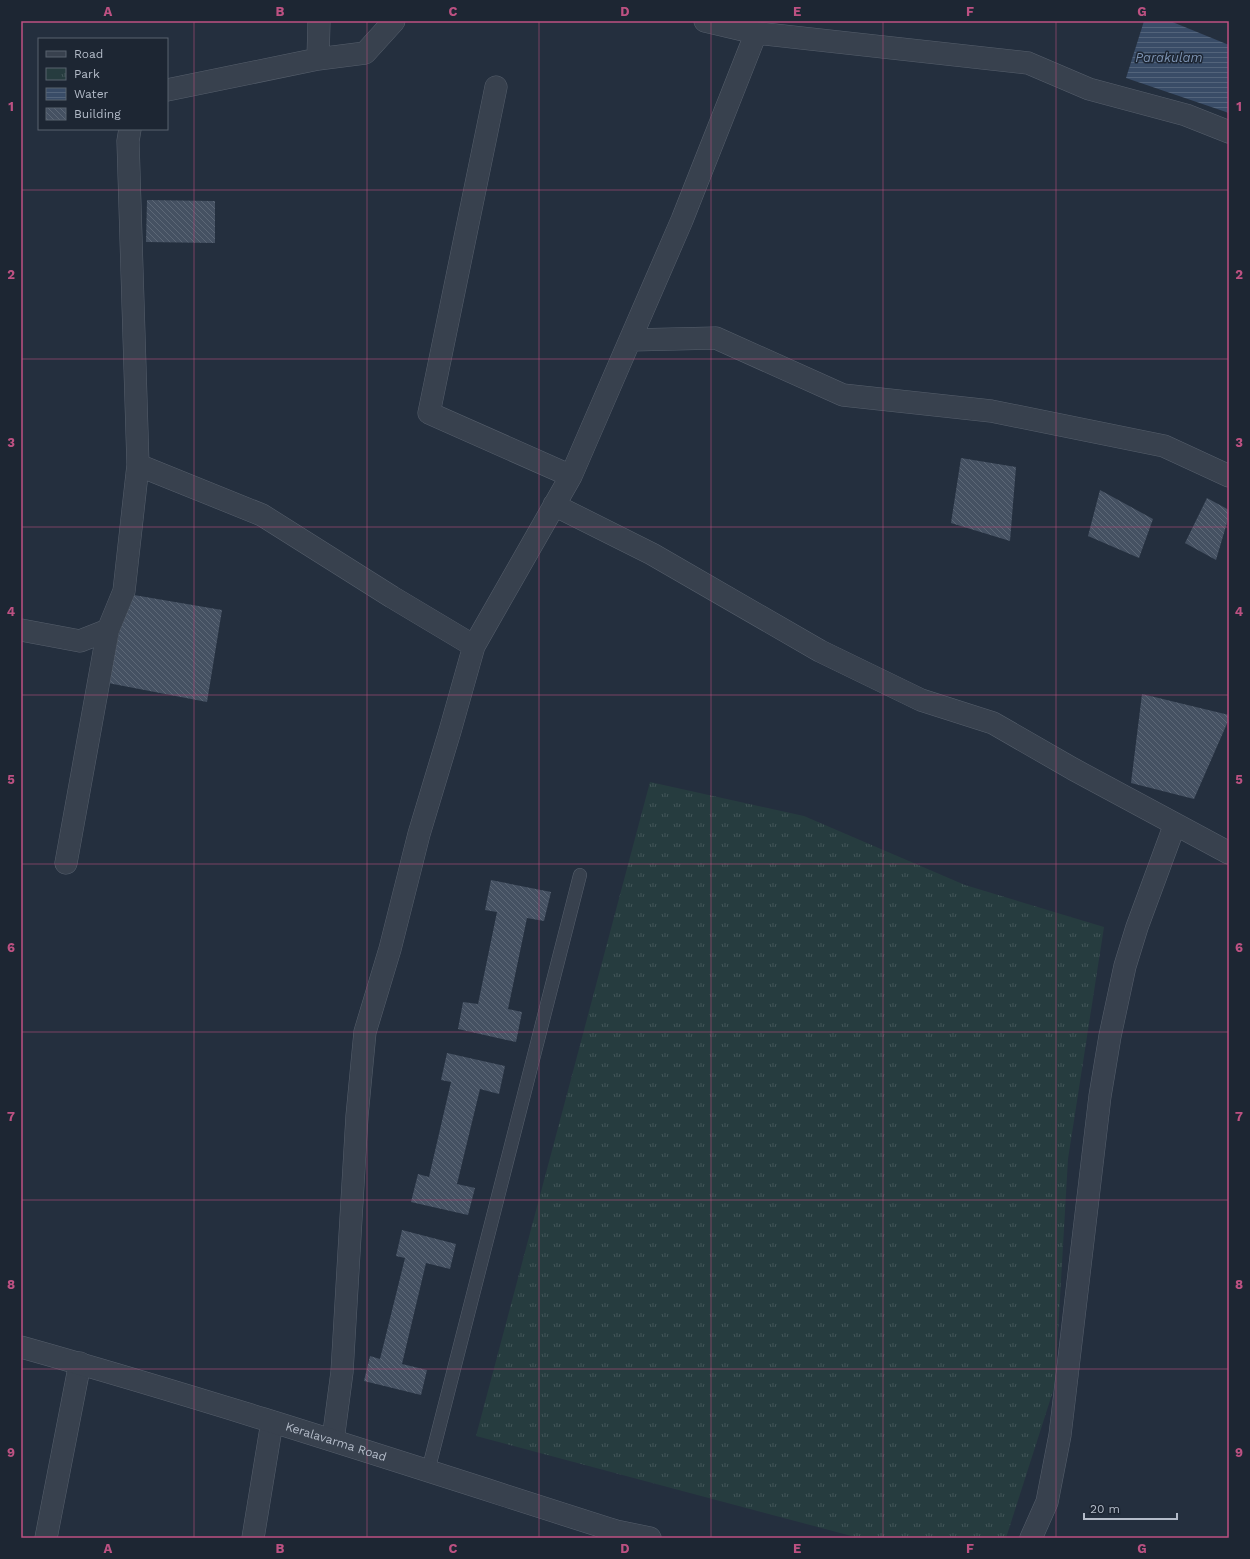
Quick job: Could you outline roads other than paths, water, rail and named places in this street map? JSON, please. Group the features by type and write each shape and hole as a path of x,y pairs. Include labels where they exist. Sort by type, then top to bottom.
{"street":[{"path":"318,59 319,21"},
{"path":"168,90 318,59 365,53 394,21"},
{"path":"704,21 756,33 1028,63 1089,89 1186,116 1229,132"},
{"path":"333,1440 342,1372 355,1140 365,1032 390,949 419,834 474,646 571,476 682,220 756,33"},
{"path":"496,87 429,413 571,476"},
{"path":"66,863 108,630 124,591 138,465 128,141 130,130"},
{"path":"631,340 716,338 843,395 991,411 1164,446 1229,476"},
{"path":"138,465 262,515 392,597 474,646"},
{"path":"554,505 652,554 820,651 921,700 993,723 1073,769 1229,853"},
{"path":"21,630 80,641 108,630"},
{"path":"1031,1538 1047,1502 1060,1435 1100,1096 1110,1036 1125,966 1175,824"},
{"name":"Keralavarma Road","path":"21,1347 80,1363 333,1440 616,1531 650,1538"},
{"path":"46,1538 80,1363"},
{"path":"253,1538 272,1422"}],"lane":[{"path":"428,1471 580,875"}],"water":[{"name":"Parakulam","path":"1144,21 1170,21 1229,45 1229,113 1126,78"}]}
